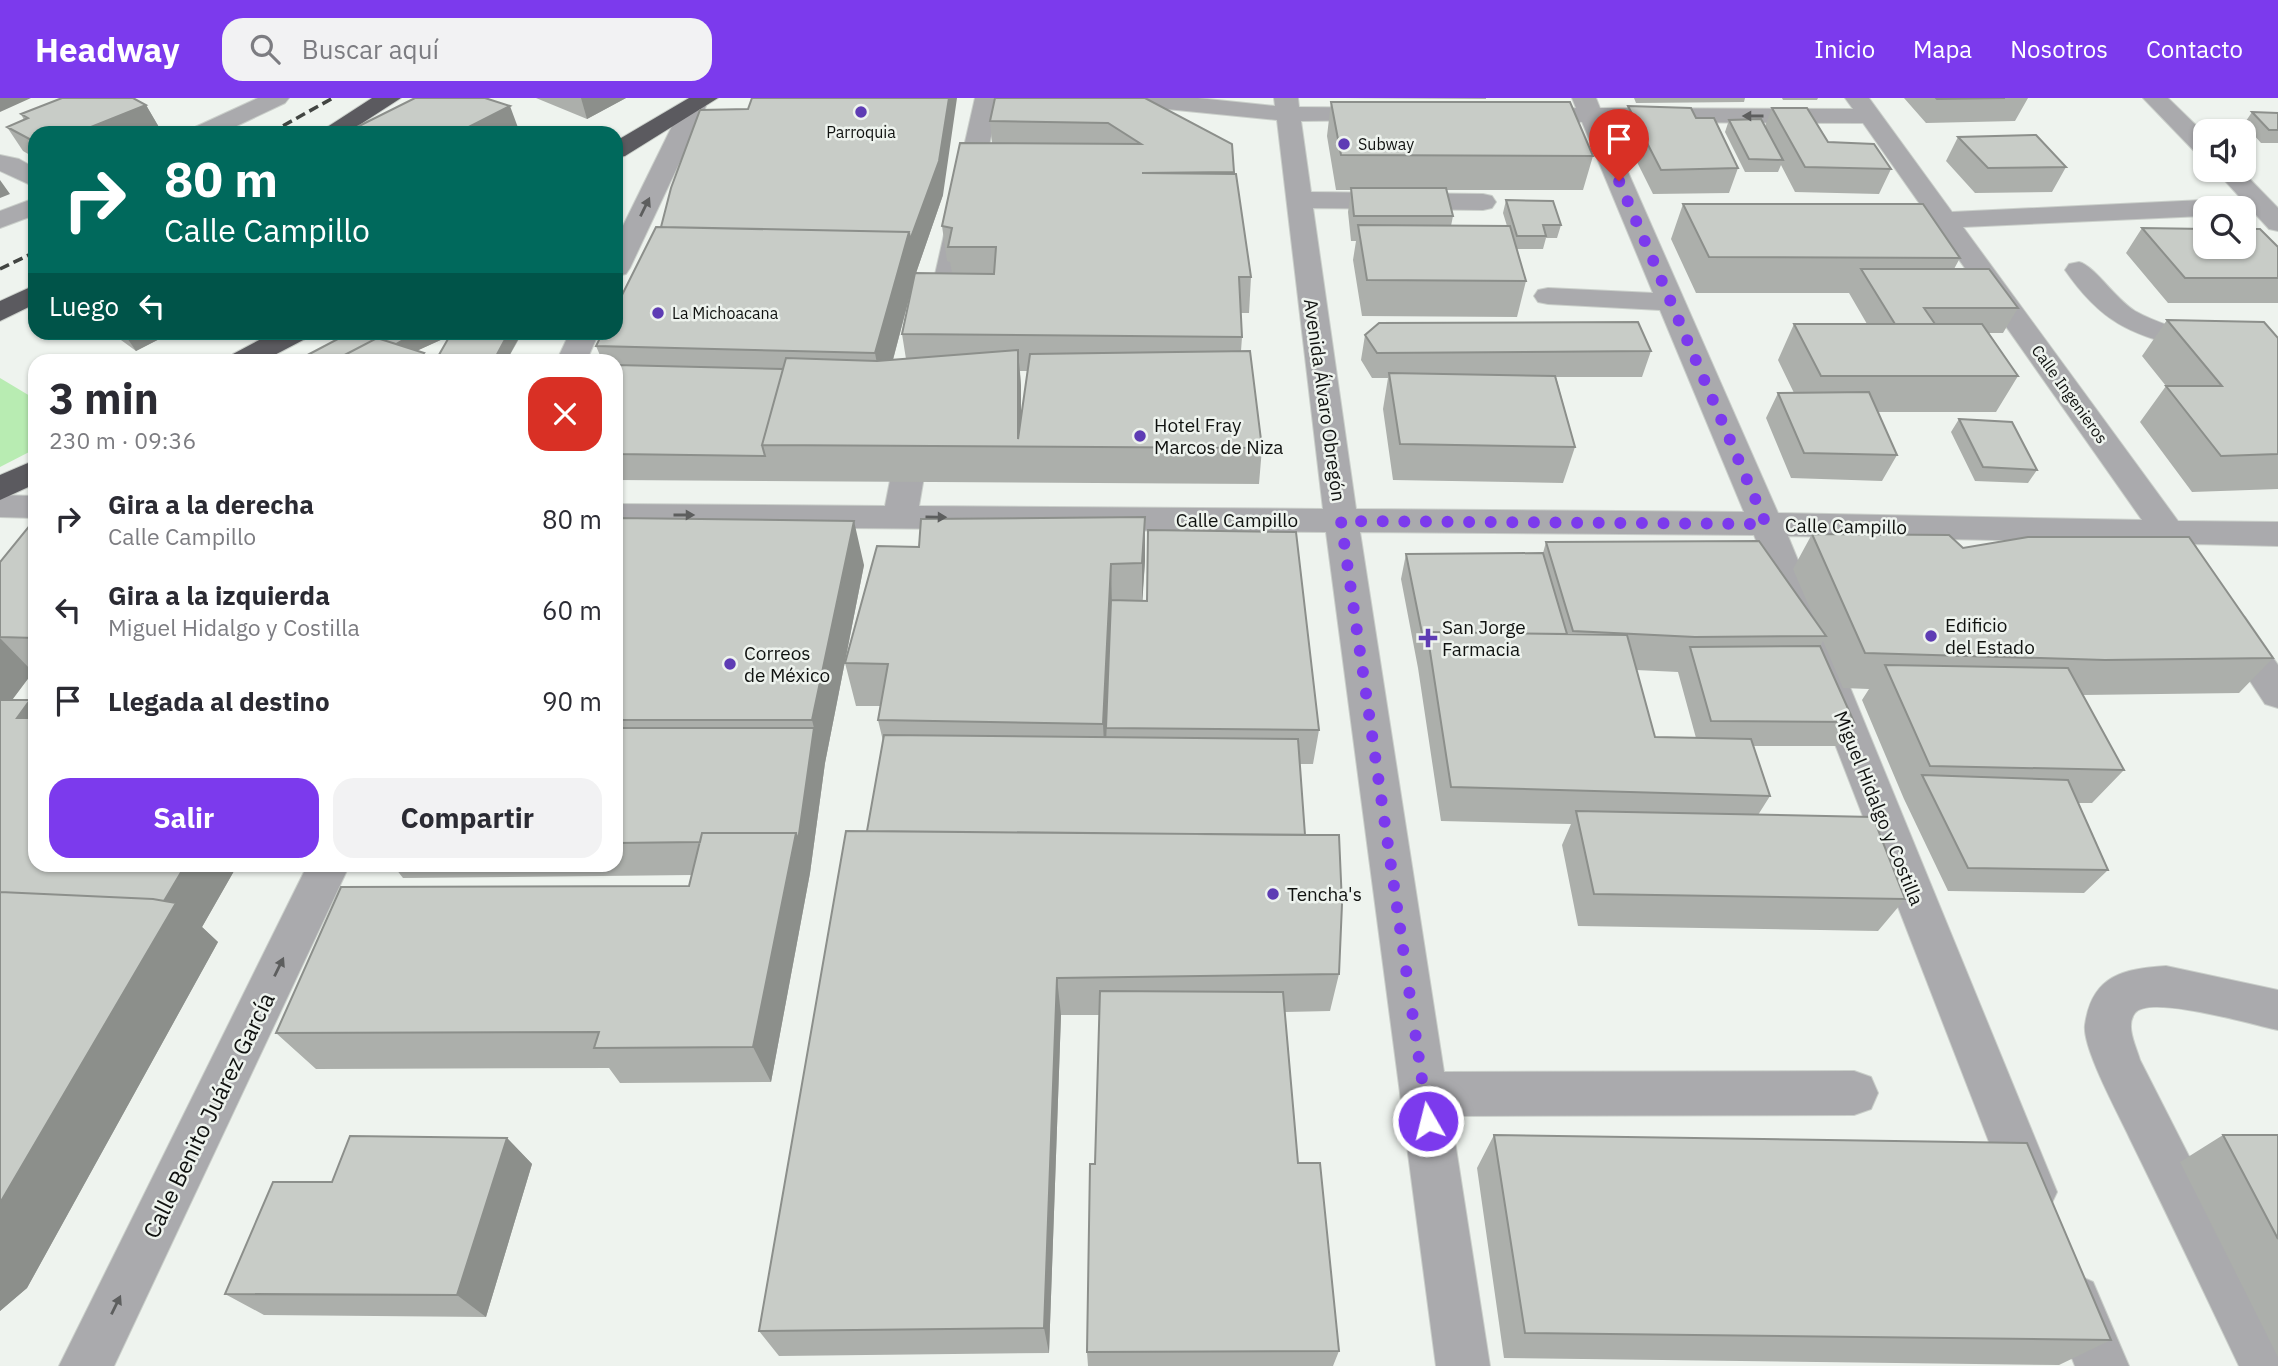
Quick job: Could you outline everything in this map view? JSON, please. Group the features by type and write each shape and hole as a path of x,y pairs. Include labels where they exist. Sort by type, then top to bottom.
{"highway":[{"path":"345,126 400,101"},
{"path":"372,126 400,101"},
{"path":"623,147 700,102"},
{"path":"0,312 28,297"},
{"path":"0,332 28,317"},
{"path":"255,354 282,340"},
{"path":"0,489 28,475"}],"street":[{"path":"217,126 277,98"},
{"path":"932,353 987,98"},
{"path":"1126,98 1412,113"},
{"path":"2155,98 2193,136"},
{"path":"623,254 700,102"},
{"name":"Avenida Álvaro Obregón","path":"1287,106 1341,521 1463,1366"},
{"path":"1550,115 1588,106 1864,107"},
{"name":"Miguel Hidalgo y Costilla","path":"1588,106 1766,524 2045,1224"},
{"name":"Calle Ingenieros","path":"1864,107 2192,567"},
{"path":"0,163 10,164 28,175"},
{"path":"2239,182 2278,223"},
{"path":"1298,200 1483,202"},
{"path":"1945,220 2193,208"},
{"path":"0,220 28,209"},
{"path":"2079,270 2105,303 2120,314 2166,332 2241,355 2278,376"},
{"path":"1548,296 1670,302"},
{"path":"900,517 920,407"},
{"path":"0,506 28,520"},
{"name":"Calle Campillo","path":"623,515 1766,524 2278,534"},
{"path":"2216,602 2278,694"},
{"name":"Calle Benito Juárez García","path":"86,1366 325,872"},
{"path":"2267,1366 2119,1065 2107,1027 2114,1003 2130,989 2166,986 2278,1010"},
{"path":"1424,1094 1854,1093"},
{"path":"2060,1262 2102,1366"}],"green space":[{"path":"0,378 28,395 28,453 0,467"}],"building":[{"path":"62,98 133,98 146,105 94,126 28,126 28,138 7,127 28,118 21,114"},
{"path":"415,98 485,98 510,106 471,126 359,126"},
{"path":"752,98 949,98 939,161 910,240 909,232 661,227 671,188 700,110 748,109"},
{"path":"995,98 1145,98 1232,144 1234,172 1142,173 1236,174 1251,277 1239,277 1242,337 902,334 915,273 994,274 996,247 948,247 952,228 942,226 960,143 1141,144 1108,123 990,121"},
{"path":"1936,98 2005,98 1937,99"},
{"path":"1331,102 1570,102 1593,156 1341,155"},
{"path":"1628,106 1691,108 1696,118 1714,118 1738,168 1661,170"},
{"path":"1772,108 1807,108 1828,142 1874,144 1891,169 1805,167"},
{"path":"2252,112 2278,113 2278,130 2269,130"},
{"path":"1761,119 1783,160 1749,159 1729,120"},
{"path":"2036,135 2066,167 1988,168 1958,137"},
{"path":"1351,188 1446,188 1453,216 1354,216"},
{"path":"1506,200 1553,201 1561,225 1543,225 1546,236 1517,236"},
{"path":"1683,204 1923,204 1960,258 1709,257"},
{"path":"1358,225 1510,226 1526,281 1367,280"},
{"path":"656,227 909,232 875,353 596,346 599,340 623,340 623,293"},
{"path":"2142,228 2193,229 2193,259 2256,259 2256,229 2260,229 2278,247 2278,278 2185,278"},
{"path":"1861,269 1989,269 2018,308 1924,308 1935,324 1895,324"},
{"path":"2167,320 2264,322 2278,338 2278,454 2221,456 2166,386 2222,386"},
{"path":"1638,322 1651,351 1377,353 1365,335 1379,323"},
{"path":"1794,324 1982,324 2018,376 1821,376"},
{"path":"336,340 373,340 346,354 309,354"},
{"path":"373,340 383,340 424,353 423,354 346,354"},
{"path":"383,340 403,340 396,344"},
{"path":"447,340 505,340 497,354 439,354"},
{"path":"1018,350 1018,439 1030,354 1250,351 1262,448 762,445 786,358 877,361"},
{"path":"623,365 783,369 762,445 765,456 623,454"},
{"path":"1389,373 1555,376 1575,447 1400,444"},
{"path":"1869,392 1897,455 1804,453 1778,393"},
{"path":"1959,419 2012,422 2037,470 1983,467"},
{"path":"1145,517 1142,563 1111,564 1103,724 878,720 888,664 845,663 877,546 919,547 921,519"},
{"name":"Correos de México","path":"623,518 854,521 812,720 623,720"},
{"path":"28,528 28,638 0,637 0,562"},
{"path":"1148,530 1296,532 1319,730 1106,728 1111,600 1147,601"},
{"path":"1812,534 1949,535 1963,548 2028,537 2189,537 2273,658 2105,660 1865,653"},
{"path":"1759,541 1826,636 1695,637 1573,631 1546,542"},
{"path":"1543,553 1567,634 1427,632 1424,643 1406,554"},
{"path":"1427,632 1627,635 1655,737 1751,739 1770,796 1451,787"},
{"path":"1820,646 1854,722 1711,721 1690,647"},
{"path":"1885,665 2068,668 2124,770 1930,766"},
{"path":"0,700 28,700 17,718 28,718 28,872 181,872 164,901 0,892"},
{"path":"623,728 814,728 798,841 796,833 702,833 700,842 623,843"},
{"path":"884,735 1298,739 1305,835 867,831"},
{"path":"1922,775 2068,780 2108,870 1968,868"},
{"path":"1576,811 1873,817 1905,899 1594,894"},
{"path":"846,831 1339,835 1342,904 1339,974 1057,978 1044,1328 759,1331"},
{"path":"702,833 796,833 753,1047 594,1048 599,1032 276,1033 341,887 689,886"},
{"path":"0,892 153,899 176,903 0,1203"},
{"path":"1100,991 1283,992 1298,1163 1320,1163 1339,1351 1087,1352 1090,1164 1095,1164"},
{"path":"1494,1135 2027,1143 2111,1340 1525,1333"},
{"path":"2223,1135 2278,1135 2278,1239"},
{"path":"350,1136 507,1138 457,1295 225,1294 273,1182 332,1182"}],"railway":[{"path":"283,126 333,98"},
{"path":"0,269 28,255"}],"place":[{"name":"Parroquia","path":"861,112"},
{"name":"Subway","path":"1344,144"},
{"name":"La Michoacana","path":"658,313"},
{"name":"Hotel Fray Marcos de Niza","path":"1140,436"},
{"name":"Edificio del Estado","path":"1931,636"},
{"name":"San Jorge Farmacia","path":"1428,638"},
{"name":"Correos de México","path":"730,664"},
{"name":"Tencha's","path":"1273,894"}],"route":[{"path":"1428,1121 1341,521 1766,524 1619,181"}]}
